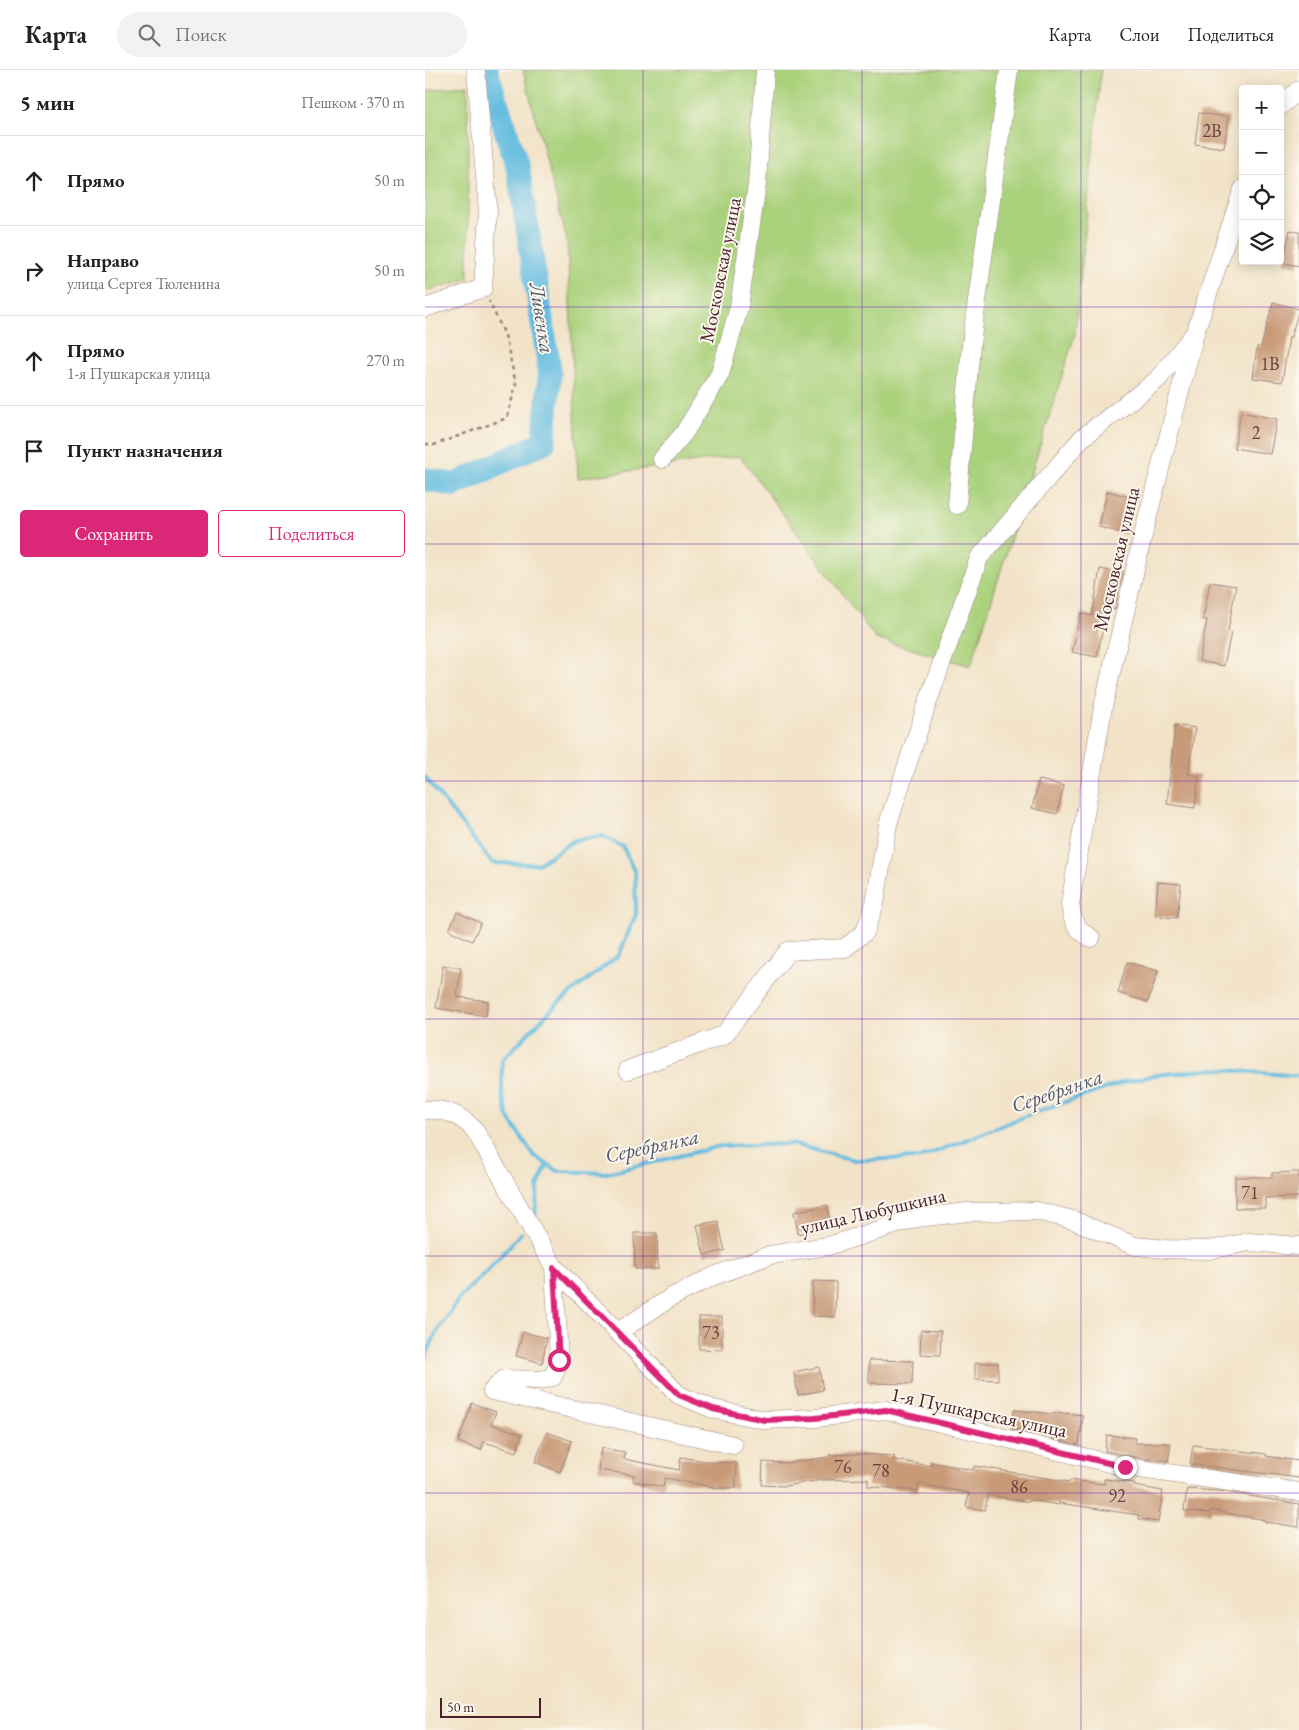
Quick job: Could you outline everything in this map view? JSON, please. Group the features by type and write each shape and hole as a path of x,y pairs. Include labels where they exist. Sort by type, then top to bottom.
{"street":[{"path":"425,308 483,288 488,212 476,70"},
{"name":"Московская улица","path":"662,459 684,433 720,374 739,307 757,184 765,70"},
{"path":"957,505 971,344 1009,70"},
{"path":"1284,103 1299,90"},
{"name":"Московская улица","path":"1091,938 1073,923 1070,904 1103,708 1144,531 1195,333 1239,201"},
{"path":"628,1070 724,1035 788,951 845,948 865,932 875,903 888,824 926,707 979,558 1082,438 1157,380 1195,333"},
{"path":"425,1110 436,1109 454,1113 474,1129 554,1268 559,1360 553,1377 541,1380 504,1379 493,1391 733,1445"},
{"name":"улица Любушкина","path":"618,1332 670,1298 714,1276 770,1255 829,1246 917,1218 968,1212 1037,1211 1073,1220 1135,1246 1209,1250 1249,1242 1299,1246"},
{"name":"1-я Пушкарская улица","path":"554,1268 679,1395 713,1409 765,1420 815,1418 886,1410 1125,1467 1299,1492"}],"path":[{"path":"425,444 434,445 507,418 516,384 505,335 483,288"}],"green space":[{"path":"523,70 1101,70 1075,334 971,666 876,639 740,456 578,478 567,240"},
{"path":"468,85 468,279 425,291 425,91"}],"building":[{"path":"1199,113 1229,117 1224,148 1195,144"},
{"path":"1290,230 1299,232 1299,266 1284,263"},
{"path":"1273,302 1299,309 1291,337 1289,337 1282,382 1253,378 1257,347 1261,347"},
{"path":"1241,412 1277,419 1270,454 1234,448"},
{"path":"1107,491 1133,498 1125,534 1099,527"},
{"path":"1100,569 1122,573 1115,609 1107,608 1097,657 1072,652 1081,613 1092,616"},
{"path":"1210,582 1236,586 1228,631 1231,632 1224,666 1199,661 1207,620 1203,619"},
{"path":"1175,725 1195,728 1188,774 1199,776 1195,808 1167,804"},
{"path":"1039,780 1064,786 1057,814 1032,808"},
{"path":"1158,882 1181,884 1177,918 1155,916"},
{"path":"457,912 481,923 472,941 449,930"},
{"path":"1127,962 1158,971 1148,1002 1118,993"},
{"path":"443,965 461,968 457,997 488,1001 486,1016 436,1008"},
{"path":"1299,1172 1299,1197 1265,1198 1265,1208 1235,1208 1235,1177 1272,1177 1272,1173"},
{"path":"827,1205 831,1227 798,1234 794,1212"},
{"path":"718,1221 725,1251 704,1255 697,1225"},
{"path":"634,1233 657,1233 658,1269 635,1269"},
{"path":"813,1281 836,1282 835,1317 812,1316"},
{"path":"699,1317 722,1317 722,1350 699,1349"},
{"path":"921,1330 941,1331 940,1355 920,1354"},
{"path":"523,1332 547,1338 542,1363 516,1356"},
{"path":"869,1360 913,1361 912,1384 869,1383"},
{"path":"975,1363 998,1363 998,1380 975,1379"},
{"path":"819,1367 823,1390 798,1395 794,1372"},
{"path":"472,1403 496,1412 491,1424 522,1434 517,1452 484,1442 481,1450 458,1442"},
{"path":"1014,1410 1083,1415 1079,1445 1052,1439 1053,1435 1012,1429"},
{"path":"547,1432 572,1441 560,1472 535,1462"},
{"path":"1107,1435 1135,1438 1134,1443 1171,1443 1168,1461 1145,1459 1105,1451"},
{"path":"1193,1445 1266,1454 1266,1456 1299,1461 1299,1478 1190,1464"},
{"path":"601,1448 625,1452 624,1459 679,1470 681,1457 712,1462 736,1463 736,1488 719,1488 665,1478 663,1487 633,1481 634,1475 598,1470"},
{"path":"829,1455 894,1456 894,1460 931,1466 931,1462 973,1470 974,1466 1070,1482 1070,1480 1104,1484 1104,1479 1134,1483 1134,1486 1163,1491 1158,1522 1139,1519 1139,1515 1059,1503 1059,1505 1030,1500 1029,1502 988,1495 985,1510 966,1507 969,1493 919,1484 918,1491 868,1486 868,1479 821,1480 784,1486 762,1485 763,1462 786,1463 829,1457"},
{"path":"1187,1489 1219,1491 1299,1504 1299,1527 1210,1510 1210,1513 1184,1511"}],"waterway":[{"name":"Ливенка","path":"425,479 454,485 544,442 550,372 518,168 486,70"},
{"name":"Серебрянка","path":"425,777 492,863 538,864 575,840 603,836 623,847 635,873 636,914 619,955 557,1004 502,1060 502,1093 508,1117 534,1156 558,1171 607,1173 721,1146 792,1144 854,1160 920,1158 1036,1112 1128,1081 1156,1075 1215,1069 1299,1076"},
{"path":"535,1216 538,1187 547,1164"},
{"path":"425,1359 435,1335 460,1297 491,1267 521,1233"}],"route":[{"path":"559,1360 554,1268 679,1395 713,1409 765,1420 815,1418 886,1410 1125,1467"}]}
